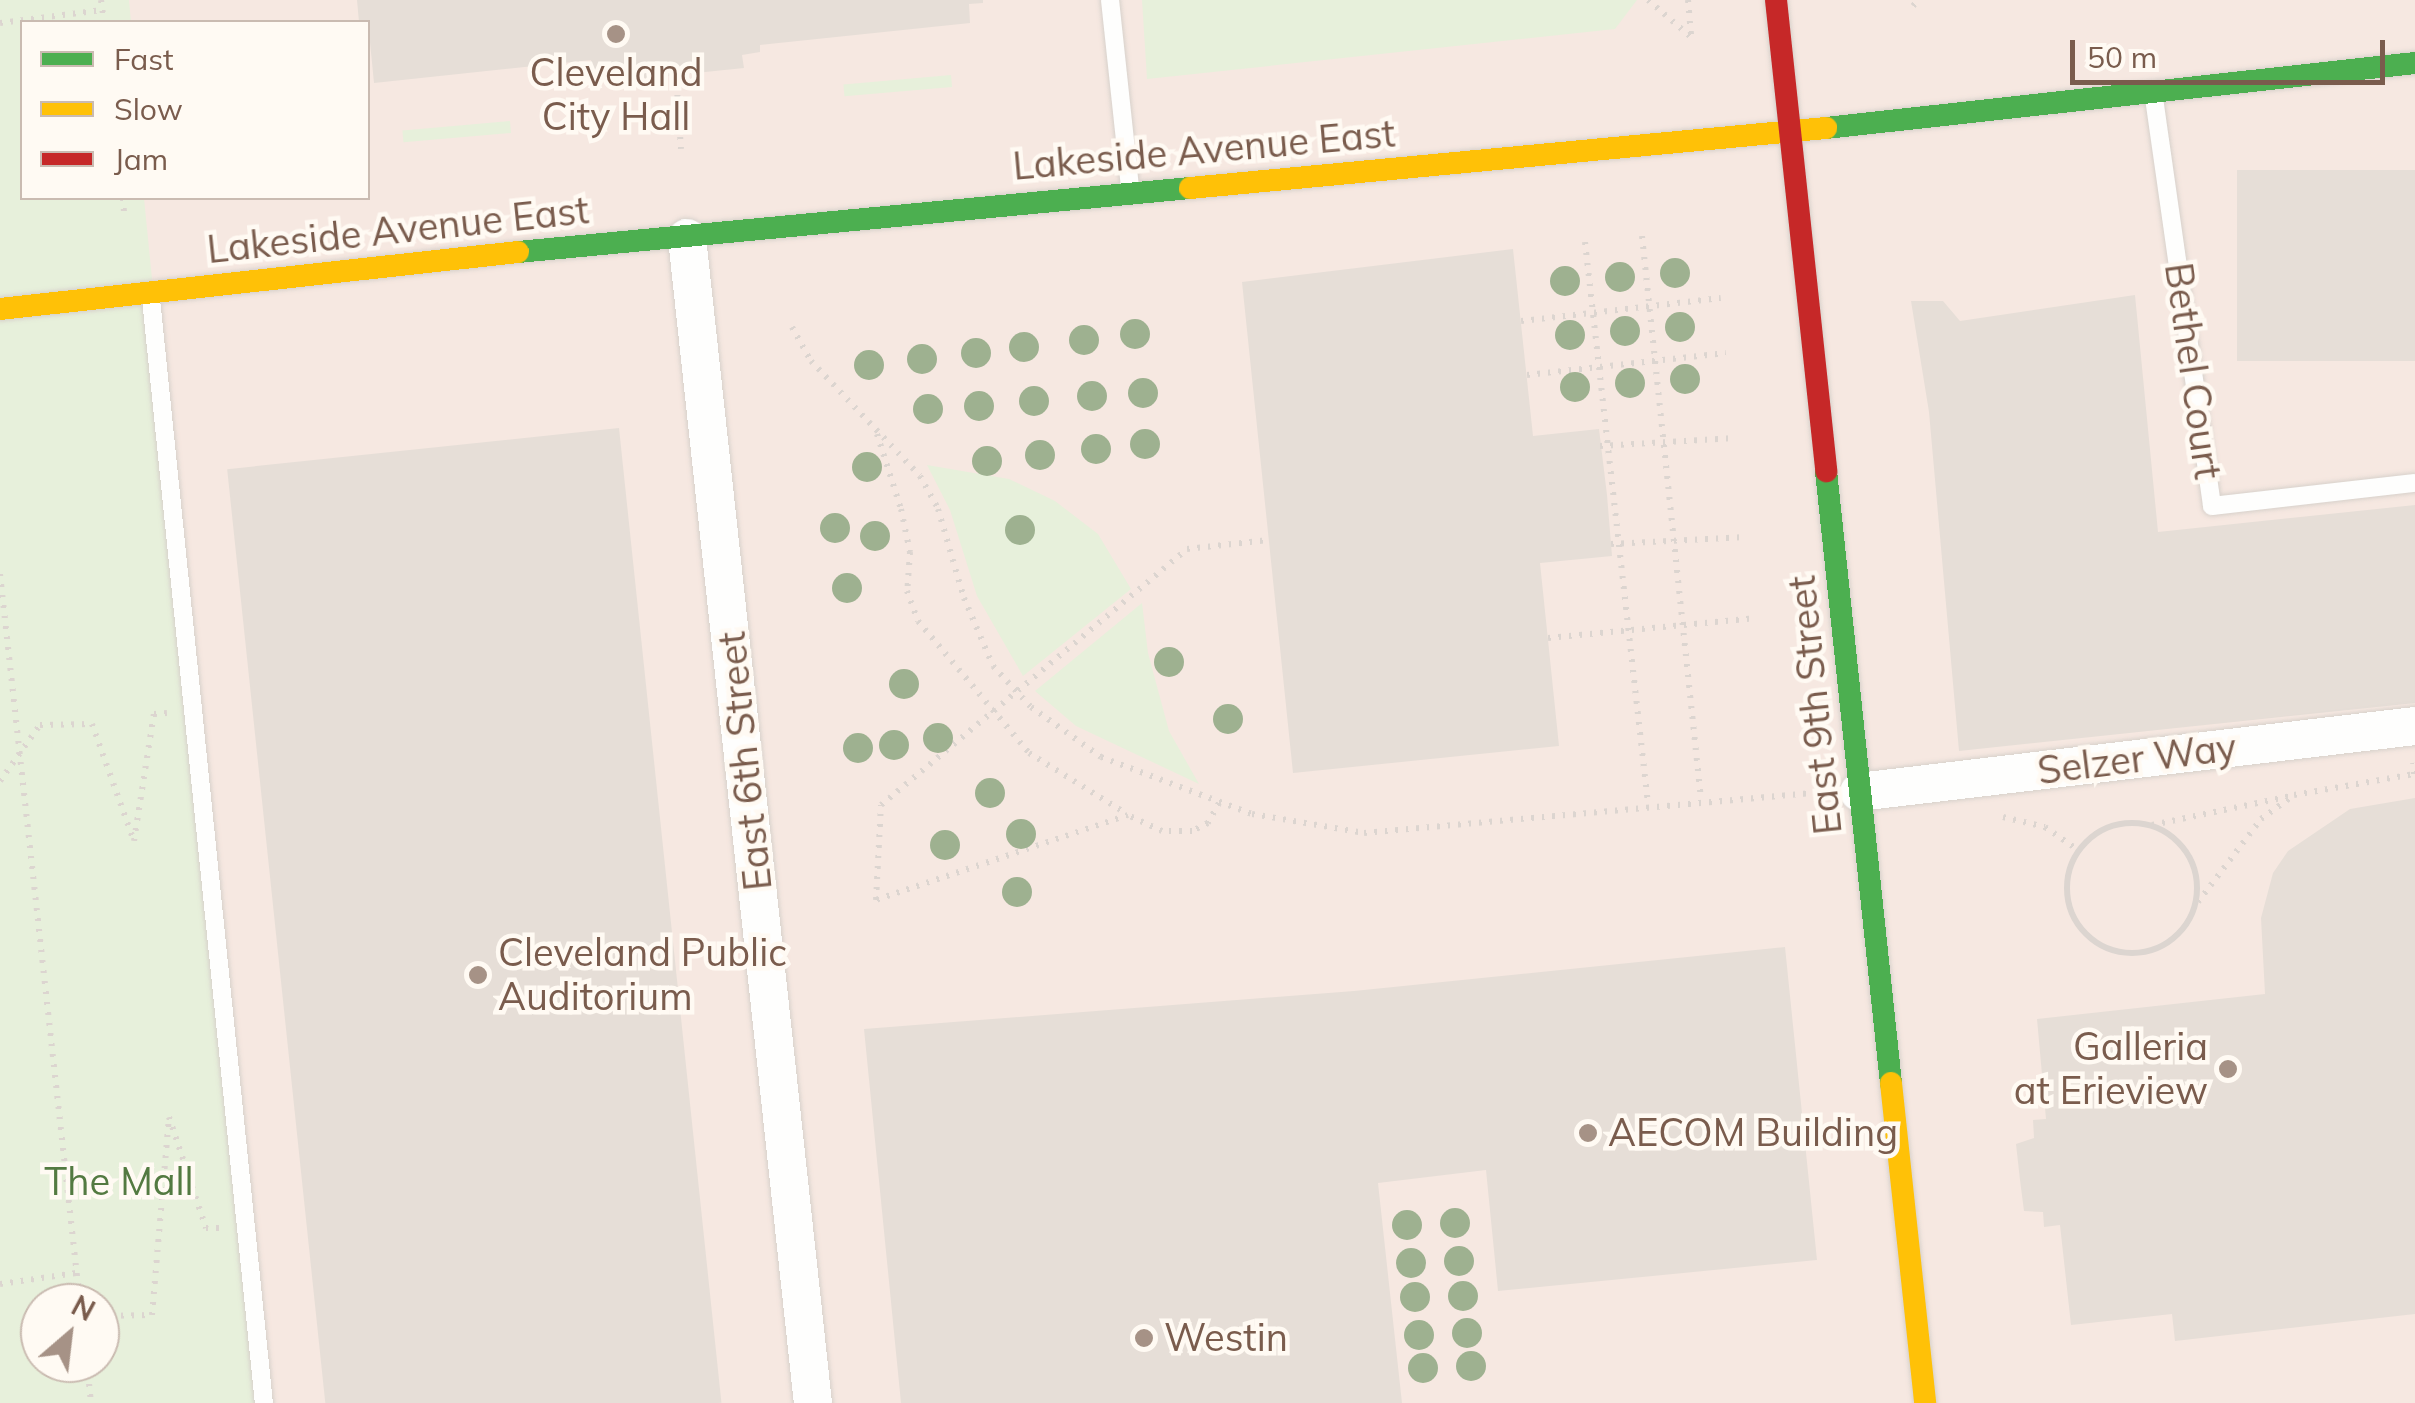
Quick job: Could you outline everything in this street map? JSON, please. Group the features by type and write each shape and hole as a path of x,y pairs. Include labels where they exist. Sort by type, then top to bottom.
{"street":[{"name":"East 9th Street","path":"1776,0 1925,1403"},
{"name":"Lakeside Avenue East","path":"0,309 1130,191 1790,132 2415,63"},
{"name":"East 6th Street","path":"687,238 813,1403"},
{"name":"Selzer Way","path":"1858,792 2413,727"}],"lane":[{"path":"1110,0 1130,191"},
{"name":"Bethel Court","path":"2153,93 2212,506 2415,483"},
{"path":"150,291 264,1403"}],"path":[{"path":"101,0 104,20"},
{"path":"1648,0 1692,37 1688,0"},
{"path":"24,20 102,10"},
{"path":"676,74 682,149"},
{"path":"123,200 124,212"},
{"path":"1642,236 1701,799"},
{"path":"1584,242 1615,544 1648,804"},
{"path":"1521,322 1721,298"},
{"path":"792,327 811,360 920,476 938,509 971,615 993,666 1018,694 1101,757 1279,822 1364,833 1701,799 1858,792"},
{"path":"1527,375 1726,353"},
{"path":"876,429 908,538 913,611 994,712 1043,765 1149,828 1180,833 1208,823 1220,803"},
{"path":"1604,445 1735,438"},
{"path":"1615,544 1746,537"},
{"path":"1128,815 876,900 881,805 1187,550 1268,540"},
{"path":"0,574 77,1283"},
{"path":"1548,638 1754,618"},
{"path":"0,781 40,725 92,724 134,841 154,714 193,712"},
{"path":"2294,795 2262,819 2196,904 2187,926 2150,952 2105,948 2072,916 2068,870 2078,850 2110,826 2150,825 2294,795 2414,774 2413,727"},
{"path":"2150,825 2169,833 2189,856 2198,884 2196,904"},
{"path":"2045,827 2078,850"},
{"path":"120,1315 152,1314 169,1117 206,1228 245,1225"},
{"path":"0,1284 76,1272"}],"shaded area":[{"path":"0,0 2415,0 2415,1403 0,1403"}],"green space":[{"name":"The Mall","path":"0,0 129,0 131,20 20,20 20,200 144,200 263,1403 0,1403"},
{"path":"1142,0 1637,0 1615,29 1147,79"},
{"path":"951,75 952,87 844,96 843,84"},
{"path":"510,121 511,133 403,142 402,130"},
{"path":"927,465 1009,479 1055,501 1098,534 1131,589 1023,676 977,596 950,510"},
{"path":"1142,603 1148,653 1169,731 1199,784 1076,726 1035,691"}],"building":[{"name":"Cleveland City Hall","path":"357,0 983,0 969,4 970,23 760,45 760,52 742,55 744,68 608,82 607,68 592,70 591,60 374,83 370,20 359,20"},
{"path":"2237,170 2415,170 2415,361 2237,361"},
{"path":"1513,249 1533,436 1599,429 1607,495 1612,556 1540,563 1559,746 1293,773 1242,282"},
{"path":"2135,295 2158,532 2415,505 2415,703 1959,751 1929,412 1911,301 1943,301 1960,321"},
{"name":"Cleveland Public Auditorium","path":"619,428 721,1403 325,1403 227,469"},
{"name":"Galleria at Erieview","path":"2415,798 2415,1314 2175,1341 2172,1314 2071,1325 2060,1225 2044,1227 2043,1212 2024,1211 2016,1144 2034,1138 2033,1120 2046,1119 2037,1019 2265,994 2261,918 2273,873 2288,851 2350,809"},
{"path":"1785,947 1817,1260 1498,1291 1486,1170 1378,1183 1402,1403 901,1403 864,1029 1354,991"}],"traffic: fast":[{"path":"1826,128 2415,63"},
{"path":"518,252 1190,188"},
{"path":"1826,471 1891,1083"}],"traffic: slow":[{"path":"1190,188 1826,128"},
{"path":"0,309 518,252"},
{"path":"1891,1083 1925,1403"}],"traffic: jam":[{"path":"1776,0 1826,471"}],"place":[{"name":"Cleveland City Hall","path":"616,34"},
{"name":"Cleveland Public Auditorium","path":"478,975"},
{"name":"Galleria at Erieview","path":"2228,1069"},
{"name":"AECOM Building","path":"1588,1133"},
{"name":"Westin","path":"1144,1338"}]}
